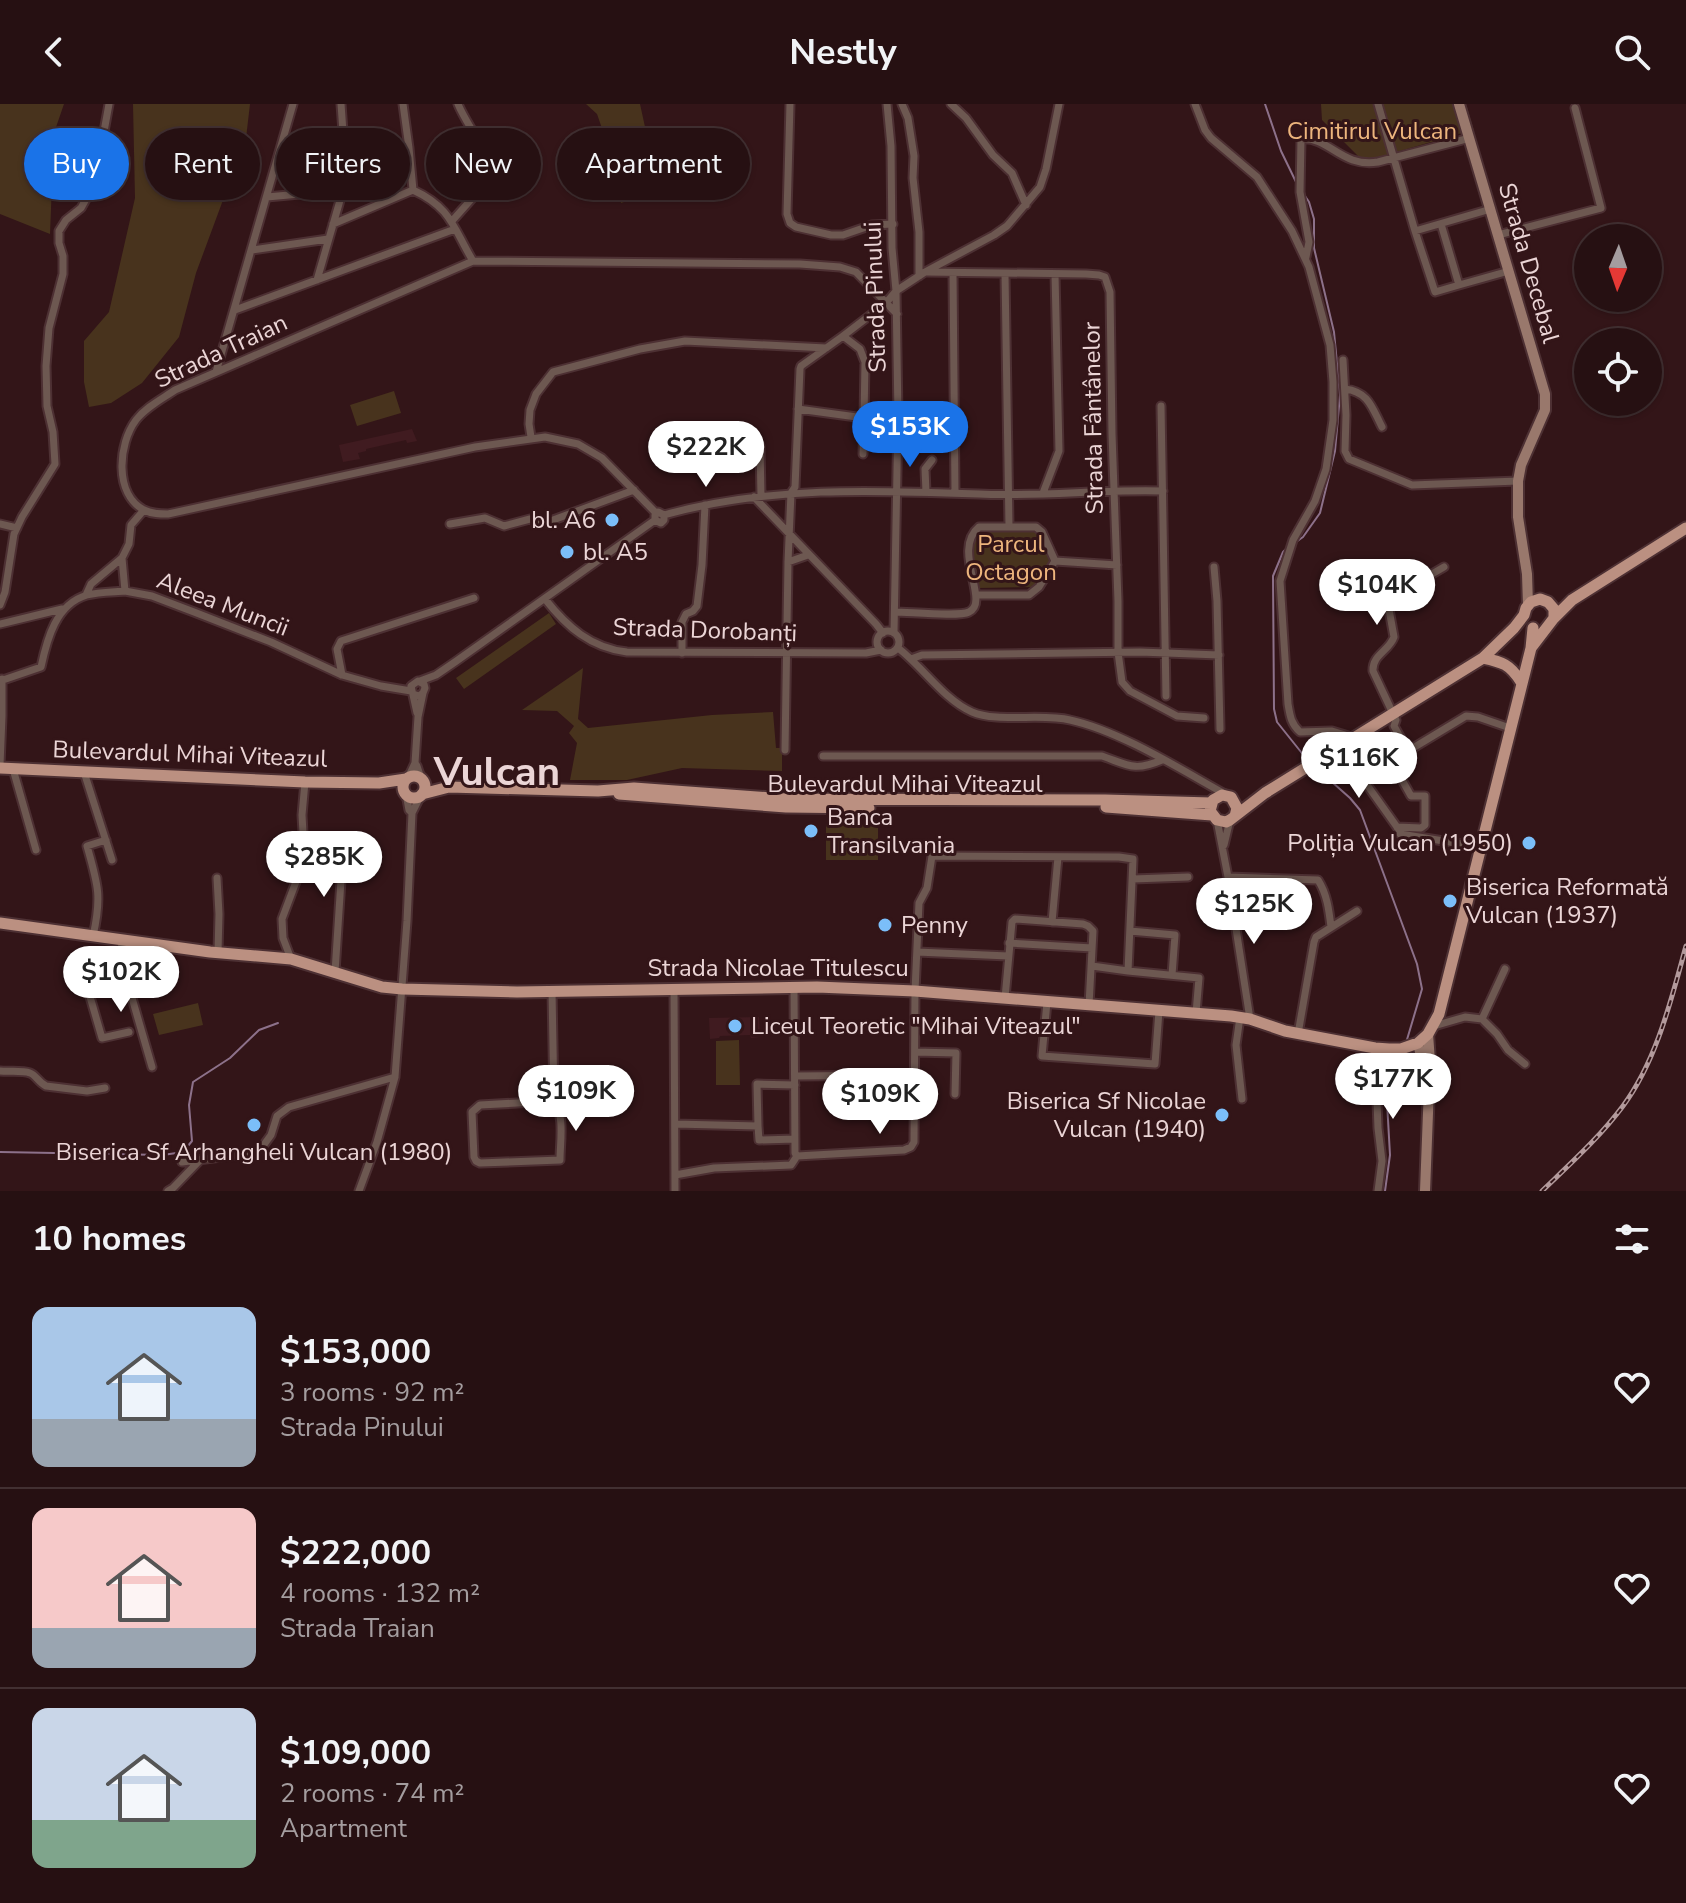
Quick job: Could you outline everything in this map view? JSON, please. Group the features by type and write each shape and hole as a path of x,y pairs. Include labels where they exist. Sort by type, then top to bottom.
{"main road":[{"path":"1531,648 1572,600 1686,528"},
{"path":"1501,642 1526,610 1546,602 1572,600"},
{"path":"1265,793 1245,798 1218,796 1214,809 1226,822 1265,793 1483,658 1515,633 1532,628 1538,630 1551,623 1555,613 1546,602"},
{"path":"1409,1046 1431,1030 1442,1006 1531,648 1532,628 1526,610"},
{"path":"1483,658 1508,666 1521,682"},
{"name":"Bulevardul Mihai Viteazul","path":"0,767 305,782 379,783 407,778"},
{"path":"415,776 422,779 425,788 421,795 413,797 405,793 403,785 407,778 415,776"},
{"name":"Bulevardul Mihai Viteazul","path":"422,779 449,787 598,791 786,807 1214,809"},
{"name":"Bulevardul Mihai Viteazul","path":"379,783 405,793"},
{"name":"Bulevardul Mihai Viteazul","path":"421,795 449,787"},
{"path":"1229,796 1237,808 1232,818"},
{"name":"Strada Nicolae Titulescu","path":"0,923 291,959 382,987 402,989 475,992 794,987 915,991 1245,1018 1298,1034 1375,1048 1409,1046"}],"street":[{"path":"0,605 14,534 55,464 47,406 46,366 49,328 63,274 59,231 66,220 81,208 90,192 109,104"},
{"path":"286,128 293,104"},
{"path":"341,104 343,128"},
{"path":"403,104 406,128"},
{"path":"235,310 453,225 476,194 487,187 490,178 485,157 458,104"},
{"path":"790,104 787,214 790,223 831,235 843,235 872,225 893,224"},
{"name":"Strada Pinului","path":"887,104 897,314 894,633"},
{"path":"902,104 908,118 914,156 913,178 922,274"},
{"path":"951,104 1012,173 1026,205"},
{"path":"785,750 789,533 791,493 795,487 801,366 886,303 896,291 1007,226 1040,187 1059,104"},
{"path":"1195,104 1211,138 1257,177 1306,257 1330,345 1338,439 1349,459 1412,485 1518,481"},
{"path":"1378,104 1435,292 1509,271"},
{"name":"Strada Decebal","path":"1459,104 1545,394 1545,410 1521,465 1518,481 1518,517 1527,574 1526,610"},
{"path":"1498,235 1601,208 1575,108"},
{"path":"1306,257 1309,242 1299,178 1301,139 1315,140 1353,162 1370,163 1470,138"},
{"path":"410,158 413,190"},
{"path":"216,372 276,165"},
{"path":"413,190 443,209 473,261"},
{"path":"333,224 413,190"},
{"path":"267,197 276,196"},
{"path":"317,280 340,200"},
{"path":"1415,231 1491,209"},
{"path":"1441,224 1459,285"},
{"path":"252,250 328,239"},
{"name":"Strada Traian","path":"144,510 128,494 122,457 136,420 157,401 175,390 473,261 825,266 856,272 897,314"},
{"path":"953,273 955,492"},
{"name":"Strada Fântânelor","path":"922,274 1105,277 1110,292 1118,652 1122,682 1125,687 1169,712 1183,717 1204,718"},
{"path":"1005,274 1009,526"},
{"path":"1043,493 1059,451 1055,274"},
{"path":"843,336 860,349 865,362 863,454"},
{"path":"531,437 530,410 536,394 553,372 640,349 685,341 826,348"},
{"path":"1343,360 1345,389 1338,439 1321,486 1292,544 1282,572 1280,589 1290,716 1294,727 1300,732 1332,731 1355,738"},
{"path":"1345,389 1361,393 1371,404 1382,427"},
{"path":"1161,406 1166,696"},
{"path":"798,409 864,418"},
{"path":"677,438 730,433 753,436 760,446 758,496 808,555 883,633"},
{"path":"144,510 155,514 178,512 421,458 545,437 578,444 602,458 658,516"},
{"path":"926,492 925,469 932,460"},
{"path":"450,524 485,518 504,526 530,519 545,523 634,490"},
{"path":"414,687 545,599 658,516 705,505 791,493 1163,491"},
{"path":"682,653 682,622 686,614 697,606 705,505"},
{"name":"Aleea Muncii","path":"144,510 131,525 129,544 122,558 125,591 166,601 271,642 342,675 381,686 414,687"},
{"path":"0,524 17,528"},
{"path":"895,612 963,614 974,609 977,595 968,559 973,533 979,527 1030,526 1042,532 1055,561"},
{"path":"788,562 808,555"},
{"path":"86,595 91,584 122,558"},
{"path":"977,595 1029,595 1039,587 1055,561"},
{"path":"1055,561 1117,565"},
{"path":"1214,567 1220,729"},
{"path":"1408,751 1394,726 1396,720 1373,671 1373,663 1394,637 1388,604 1394,596 1444,567"},
{"name":"Strada Decebal","path":"1527,574 1546,602"},
{"path":"0,624 62,609 86,595 125,591"},
{"path":"342,675 337,649 341,641 474,598"},
{"name":"Strada Dorobanți","path":"545,599 579,634 609,650 786,654 881,650"},
{"path":"0,767 1,679 41,667 53,626 62,609"},
{"path":"898,648 890,653 881,650 878,641 883,633 894,633 898,638 898,648 971,712 1073,720 1112,735 1229,796"},
{"path":"911,659 922,655 1118,652 1219,655"},
{"path":"414,687 419,696 436,675"},
{"path":"407,778 415,763 424,684 414,687"},
{"path":"414,687 418,717"},
{"path":"1399,831 1425,825 1425,796 1411,796 1392,762 1466,716 1510,728"},
{"path":"1340,747 1399,831 1481,847"},
{"name":"Bulevardul Mihai Viteazul","path":"823,756 1102,756 1126,767 1147,767 1162,760"},
{"path":"415,763 422,779"},
{"path":"13,769 36,850"},
{"path":"84,772 112,860"},
{"path":"291,959 283,938 282,919 303,863 305,782"},
{"path":"1209,785 1228,877 1245,1018 1236,1045 1242,1099"},
{"path":"405,793 412,813"},
{"path":"359,1191 377,1142 395,1077 411,868 412,813 421,795"},
{"path":"1223,848 1232,818"},
{"path":"335,972 343,850 351,839"},
{"path":"93,936 98,886 87,846 106,840"},
{"path":"797,1156 904,1150 914,1142 919,903 927,888 932,856 1133,859 1128,971"},
{"path":"1052,922 1058,857"},
{"path":"1133,879 1188,877"},
{"path":"1228,877 1318,880 1327,902 1331,927"},
{"path":"217,878 218,952"},
{"path":"1298,1034 1316,937 1357,911"},
{"path":"1005,998 1011,926 1015,919 1052,922 1088,926 1093,931 1089,1005"},
{"path":"1130,931 1175,935 1172,975"},
{"path":"124,940 119,953 152,1067"},
{"path":"1009,943 1092,948"},
{"path":"917,952 1008,956"},
{"path":"119,953 84,976 102,1038 129,1032"},
{"path":"1092,966 1199,978 1196,1013"},
{"path":"1482,1019 1505,969"},
{"path":"794,987 797,1156"},
{"path":"674,989 675,1191"},
{"path":"552,991 554,1101 559,1108 560,1160 476,1161 472,1112 480,1105 554,1101"},
{"path":"1047,1002 1042,1056 1155,1064 1159,1011"},
{"path":"1425,1191 1431,1030 1465,1017 1482,1019 1508,1050 1525,1064"},
{"path":"1409,1046 1428,1086"},
{"path":"1375,1048 1382,1161 1378,1191"},
{"path":"915,1052 956,1053 955,1094"},
{"path":"0,1071 29,1072 46,1086 87,1091 105,1088"},
{"path":"795,1139 759,1140 757,1084 916,1075"},
{"path":"182,1162 252,1153 263,1146 271,1135 277,1116 289,1107 395,1077"},
{"path":"675,1124 758,1126"},
{"path":"675,1175 714,1168 791,1165 797,1156"},
{"path":"168,1191 200,1160"}],"shaded area":[{"path":"412,429 417,441 407,443 406,440 366,449 358,453 360,459 343,462 339,445"},
{"name":"Liceul Teoretic \"Mihai Viteazul\"","path":"759,1017 760,1037 720,1036 710,1039 709,1018"}],"green space":[{"path":"0,104 64,104 56,128 24,128 24,200 51,200 50,234 0,214"},
{"path":"133,104 250,104 247,128 145,128 145,200 223,200 196,273 179,337 142,383 111,403 89,407 84,382 84,341 109,312 135,198"},
{"path":"586,104 640,104 645,128 602,128 597,114"},
{"name":"Cimitirul Vulcan","path":"1321,104 1466,104 1474,131 1366,161 1322,120"},
{"path":"394,391 401,413 357,426 350,405"},
{"name":"Parcul Octagon","path":"980,529 1035,529 1041,535 1051,559 1036,587 979,588 972,550"},
{"path":"549,613 556,624 464,689 456,678"},
{"path":"583,668 578,719 588,728 773,712 776,748 782,748 782,771 682,768 627,780 570,780 577,743 569,733 574,726 557,711 522,710"},
{"path":"826,824 878,825 878,860 826,860"},
{"path":"198,1003 203,1025 159,1035 153,1014"},
{"path":"739,1040 740,1085 716,1085 716,1041"}],"waterway":[{"path":"1265,104 1281,151 1297,184"},
{"path":"1296,542 1320,513 1335,451 1340,395 1334,332 1314,248 1314,219 1303,193"},
{"path":"1287,548 1273,576 1274,709 1277,722 1309,762"},
{"path":"1314,766 1360,810 1417,964 1422,989 1406,1043"},
{"path":"0,1152 163,1155 183,1152 192,1141 189,1105 193,1082 230,1058 259,1030 278,1023"},
{"path":"1385,1191 1390,1155 1387,1102 1403,1053"}],"railway":[{"path":"1542,1191 1605,1129 1635,1088 1662,1029 1686,946"}],"place":[{"name":"bl. A6","path":"612,520"},
{"name":"bl. A5","path":"567,552"},
{"name":"Banca Transilvania","path":"811,831"},
{"name":"Poliția Vulcan (1950)","path":"1529,843"},
{"name":"Biserica Reformată Vulcan (1937)","path":"1450,901"},
{"name":"Penny","path":"885,925"},
{"name":"Liceul Teoretic \"Mihai Viteazul\"","path":"735,1026"},
{"name":"Biserica Sf Nicolae Vulcan (1940)","path":"1222,1115"},
{"name":"Biserica Sf Arhangheli Vulcan (1980)","path":"254,1125"}],"district":[{"name":"Vulcan","path":"497,771"}]}
